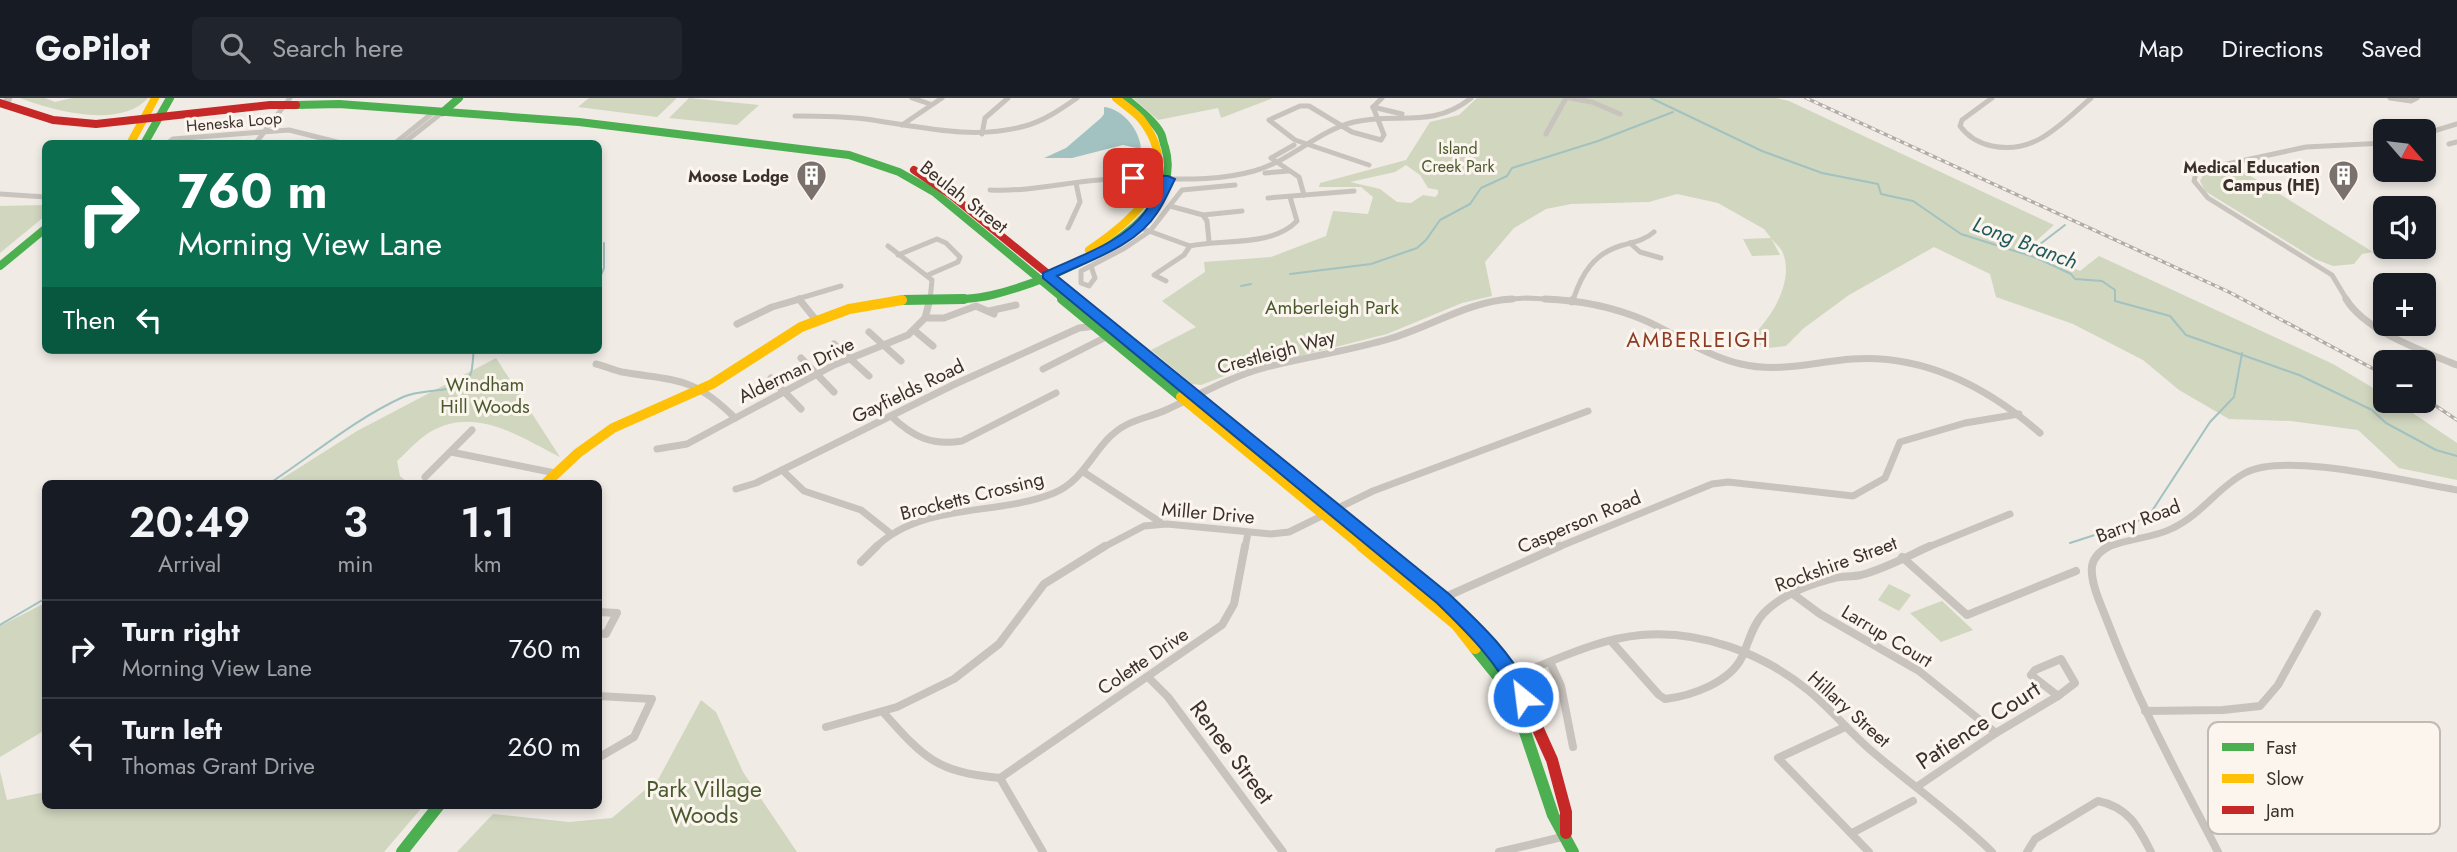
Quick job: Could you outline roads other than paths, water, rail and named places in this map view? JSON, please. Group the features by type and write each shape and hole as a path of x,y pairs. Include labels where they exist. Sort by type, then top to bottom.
{"main road":[{"path":"132,140 155,98"},
{"path":"147,140 163,115 170,98"},
{"path":"443,107 459,98"},
{"path":"1040,275 1104,242 1125,227 1149,202 1163,179 1158,152 1150,131 1136,114 1116,98"},
{"path":"549,480 588,445 615,428 702,389 781,338 816,320 873,304 930,299 988,289 1040,275 1104,250 1144,229 1162,196 1169,151 1164,138 1146,114 1126,98"},
{"name":"Beulah Street","path":"5,100 53,120 96,124 289,100 443,107 646,127 836,152 882,164 907,174 1040,275 1189,397 1457,625 1501,680 1523,726 1553,815 1573,852"},
{"path":"0,266 42,231"},
{"path":"0,276 42,242"},
{"name":"Beulah Street","path":"1040,275 1108,337 1189,397"},
{"name":"Beulah Street","path":"1328,513 1443,598 1480,634 1514,676 1552,760 1566,812 1566,836"},
{"path":"402,852 436,809"}],"street":[{"path":"912,98 930,104"},
{"path":"902,125 942,98"},
{"path":"982,134 985,118 1008,98"},
{"path":"795,116 850,118 949,134 982,134 1038,122 1060,111 1077,98"},
{"path":"1373,107 1382,98"},
{"path":"990,190 1034,190 1105,179 1219,178 1254,172 1279,163 1325,133 1342,126 1377,119 1414,119 1450,114 1471,98"},
{"path":"1546,134 1568,98 1592,103 1620,114"},
{"path":"1992,98 1961,122 1965,134 1983,144 2015,149 2031,147 2091,98"},
{"path":"2390,98 2411,102 2417,98"},
{"path":"257,140 289,100"},
{"path":"1369,165 1306,146 1271,123 1271,118 1300,106 1309,106 1357,134 1381,140 1384,135 1373,107"},
{"path":"400,140 443,107"},
{"path":"408,140 443,107"},
{"path":"1373,107 1402,114"},
{"path":"2436,130 2457,124"},
{"name":"Heneska Loop","path":"172,140 289,130 329,140"},
{"path":"2449,144 2457,142"},
{"path":"2373,144 2296,148 2204,169 2196,173 2194,181 2199,191 2208,198 2332,275 2347,301 2363,318 2411,346 2457,365"},
{"path":"1294,145 1272,156 1299,177 1304,195"},
{"path":"1265,173 1290,170"},
{"path":"1219,178 1222,186"},
{"path":"1068,228 1080,202 1076,183"},
{"path":"1091,266 1144,229 1170,206 1182,190 1235,185"},
{"path":"1268,198 1354,191"},
{"path":"0,194 42,197"},
{"path":"1144,229 1190,246 1209,241 1262,237 1293,226 1297,221 1290,197"},
{"path":"1170,206 1203,215 1242,211"},
{"path":"1203,215 1207,220 1209,241"},
{"path":"1572,302 1586,267 1602,253 1644,240 1654,232"},
{"path":"888,247 898,255 928,275 958,262 960,257 946,243 937,240 898,255"},
{"path":"1630,243 1640,251 1661,258"},
{"path":"1166,281 1154,275 1184,254 1190,246"},
{"name":"Alderman Drive","path":"657,449 681,447 817,374 915,331 925,318 933,289 928,275"},
{"path":"737,324 772,307 841,286"},
{"name":"Crestleigh Way","path":"1189,397 1231,379 1396,336 1483,302 1527,297 1572,302 1633,316 1700,351 1746,365 1795,369 1869,359 1924,366 1976,386 2019,414 2040,433"},
{"path":"799,299 816,320"},
{"path":"925,318 944,318 976,306 992,312 1016,305"},
{"name":"Gayfields Road","path":"736,489 782,470 1079,328 1096,326"},
{"path":"915,331 933,346"},
{"path":"869,332 901,360"},
{"path":"1043,369 1108,337"},
{"path":"834,344 869,376"},
{"path":"801,358 834,392"},
{"path":"596,364 620,372 681,379 702,389 735,418"},
{"path":"771,378 801,409"},
{"path":"891,416 919,440 930,444 951,444 962,442 1056,393"},
{"name":"Brocketts Crossing","path":"861,562 890,533 921,521 1045,496 1071,484 1085,473 1101,444 1112,434 1189,397"},
{"name":"Miller Drive","path":"826,727 883,712 916,699 979,662 1003,639 1034,594 1060,573 1136,528 1167,524 1248,533 1289,532 1373,491 1588,411"},
{"name":"Casperson Road","path":"1443,598 1595,531 1712,484 1728,482 1853,496 1885,478 1900,442 1965,423 2019,414"},
{"path":"425,477 472,430"},
{"path":"451,452 555,473"},
{"name":"Barry Road","path":"2208,833 2145,711 2092,575 2091,560 2098,552 2162,533 2187,522 2239,476 2260,466 2303,466 2457,490"},
{"path":"782,470 804,491 861,510 890,533"},
{"path":"1085,473 1109,484 1149,517 1167,524"},
{"name":"Rockshire Street","path":"1611,641 1658,695 1665,699 1674,698 1723,678 1734,669 1744,653 1754,627 1764,611 1774,603 1837,576 1860,575 2010,514"},
{"name":"Colette Drive","path":"1000,778 1215,632 1228,618 1234,604 1248,533"},
{"path":"1902,557 1967,615 2076,571"},
{"name":"Larrup Court","path":"1793,594 1828,620 1871,641 1918,670 1996,733"},
{"path":"602,612 617,613 606,634 602,634"},
{"path":"2145,711 2223,710 2260,706 2278,685 2317,614"},
{"name":"Hillary Street","path":"1501,680 1611,641 1639,635 1679,636 1722,645 1770,665 1799,684 1884,761 1955,816 1992,852"},
{"name":"Patience Court","path":"1919,786 1996,733 2058,696 2075,683 2061,659 2035,670 2031,675 2058,696"},
{"path":"1550,662 1561,686 1573,747"},
{"name":"Renee Street","path":"1149,677 1168,698 1283,852"},
{"path":"602,696 652,699 634,737 602,756"},
{"path":"883,712 930,763 960,774 1000,778 1043,852"},
{"path":"1845,727 1778,758 1869,852"},
{"path":"1852,833 1913,801"},
{"path":"2027,852 2035,839 2098,801 2109,802 2132,815 2151,852"},
{"name":"Barry Road","path":"2209,834 2218,852"},
{"path":"1499,852 1566,836"}],"water":[{"path":"1104,107 1124,116 1134,128 1141,149 1123,145 1072,158 1044,158 1066,148 1101,118"}],"waterway":[{"name":"Long Branch","path":"1651,98 1762,151 1822,173 1878,184 1881,194 1913,201 1961,234 2037,258 2071,274 2075,279 2102,281 2115,290 2115,301 2170,316 2186,335 2242,355"},
{"path":"1290,274 1371,264 1417,248 1440,220 1470,204 1481,188 1507,176 1512,168 1598,141 1673,112"},
{"path":"2027,254 2065,225"},
{"path":"602,273 604,243"},
{"path":"1241,286 1251,284"},
{"path":"274,480 351,426 385,406 410,394 452,388 466,381 472,371 474,354"},
{"path":"2070,543 2138,521 2150,514 2210,422 2234,397 2242,355"},
{"name":"Long Branch","path":"2242,355 2299,375 2372,410 2386,423 2436,450 2457,456"},
{"path":"0,625 42,600"}],"tunnel":[{"path":"4,98 12,101"}],"railway":[{"path":"1806,98 2229,292 2373,369"},
{"path":"2436,406 2457,420"}],"place":[{"name":"Moose Lodge","path":"812,203"},
{"name":"Medical Education Campus (HE)","path":"2343,203"}],"district":[{"name":"AMBERLEIGH","path":"1698,340"}],"park label":[{"name":"Island Creek Park","path":"1458,157"},
{"name":"Amberleigh Park","path":"1332,307"},
{"name":"Windham Hill Woods","path":"485,395"},
{"name":"Park Village Woods","path":"704,802"}]}
